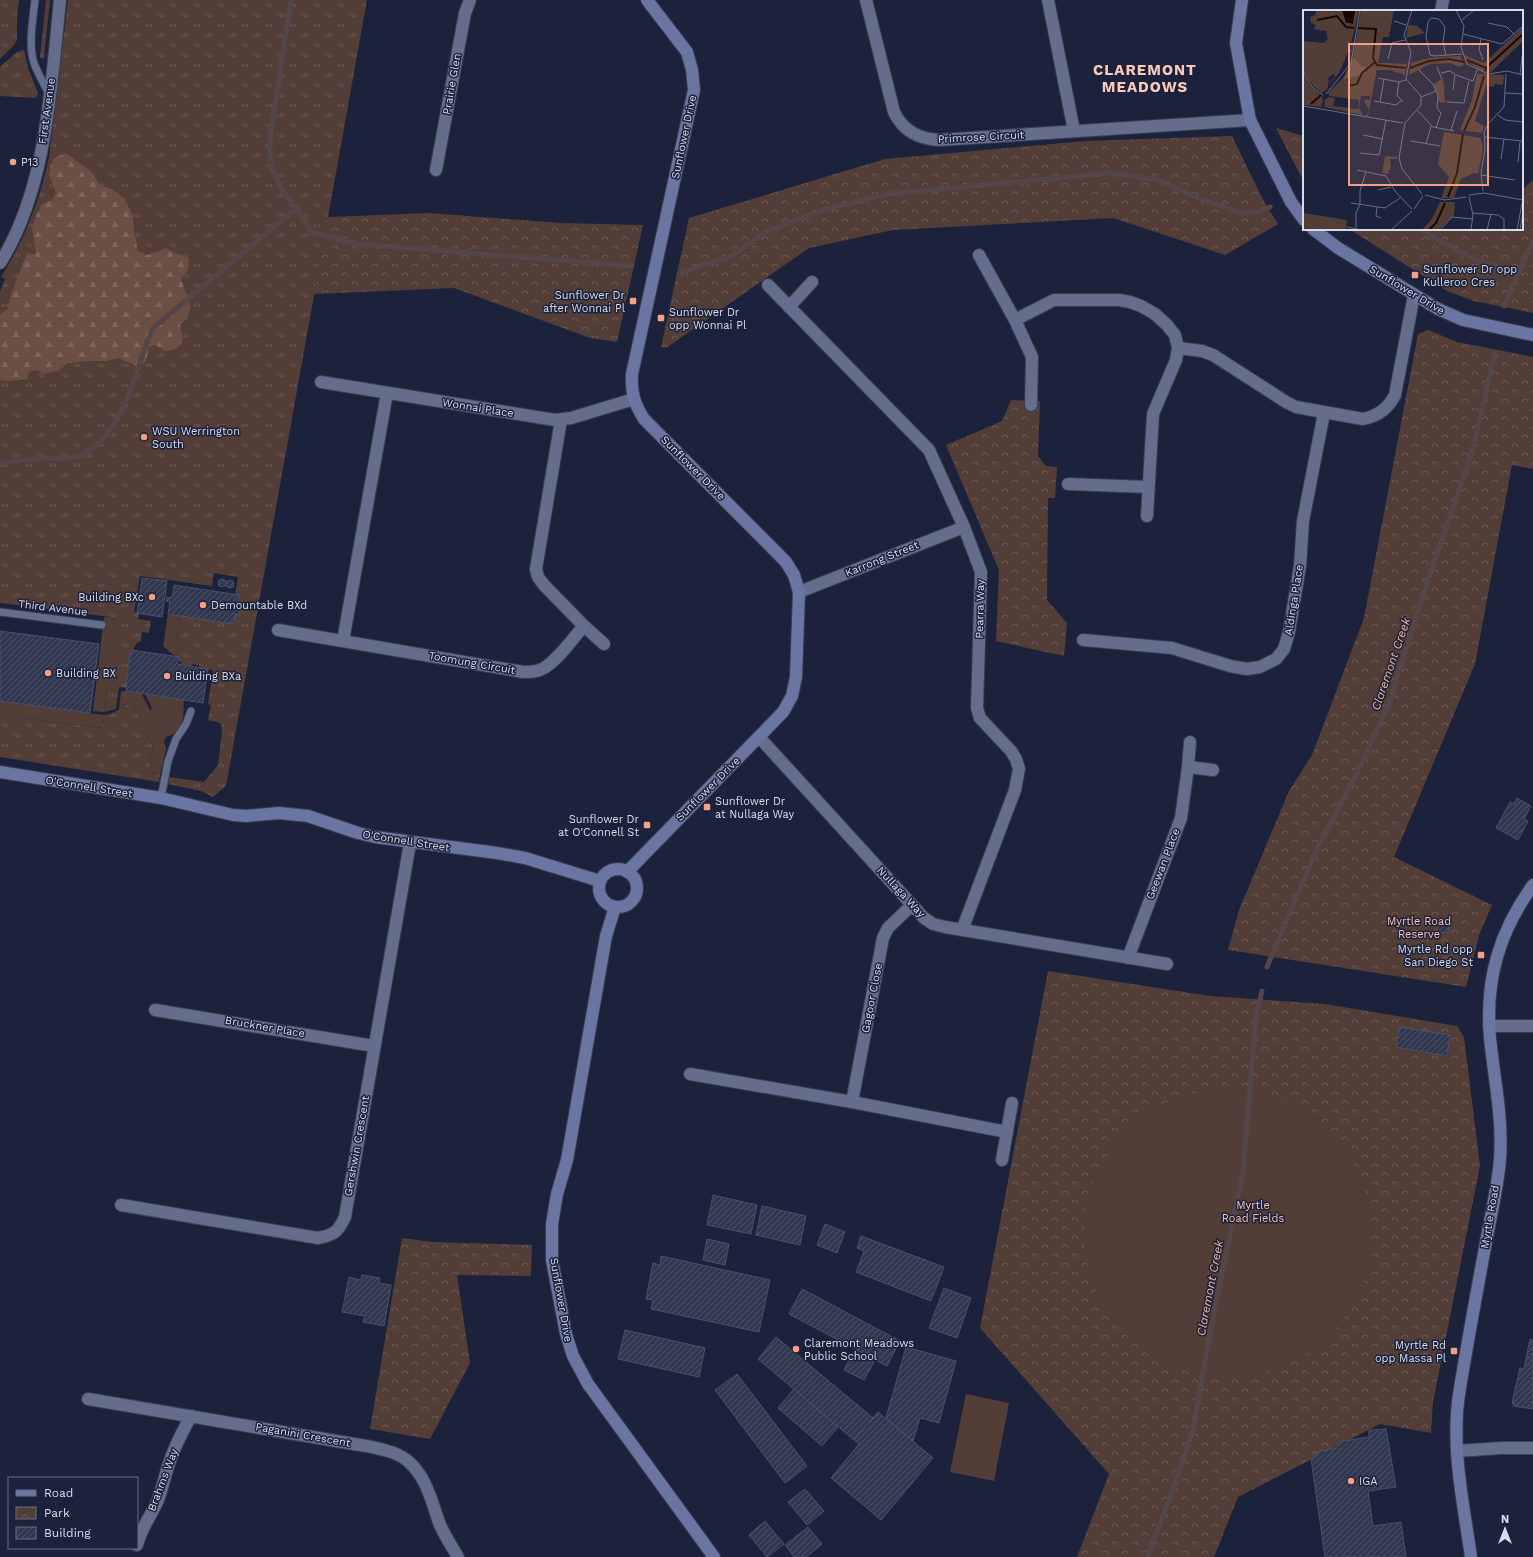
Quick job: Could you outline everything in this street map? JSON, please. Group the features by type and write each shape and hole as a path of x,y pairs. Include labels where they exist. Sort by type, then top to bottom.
{"street":[{"name":"First Avenue","path":"0,263 23,216 35,180 42,146 60,0"},
{"name":"Prairie Glen","path":"436,170 465,13 470,0"},
{"name":"Sunflower Drive","path":"627,872 783,712 792,696 796,677 799,592 794,575 786,562 644,419 637,408 634,398 632,374 694,90 692,70 687,52 647,0"},
{"name":"Primrose Circuit","path":"866,0 894,112 901,123 914,134 926,139 939,140 1250,120"},
{"path":"1048,0 1074,131"},
{"path":"1242,0 1236,34 1236,43 1250,120 1291,202 1303,219"},
{"path":"1441,10 1443,0"},
{"name":"Sunflower Drive","path":"1314,230 1338,248 1438,309 1463,320 1533,335"},
{"path":"979,255 1032,357 1031,405"},
{"path":"789,306 812,282"},
{"name":"Pearra Way","path":"768,285 928,450 964,527 981,572 977,708 980,718 1011,751 1020,769 1015,790 962,930"},
{"path":"1178,348 1202,351 1213,355 1291,405 1303,409 1363,419 1372,417 1387,408 1395,395 1414,295"},
{"path":"1014,320 1054,300 1119,300 1141,306 1162,319 1175,335 1178,348 1172,371 1153,414 1147,516"},
{"name":"Wonnai Place","path":"321,382 561,420 634,398"},
{"path":"344,641 387,393"},
{"name":"Aldinga Place","path":"1083,640 1172,648 1230,666 1247,668 1260,668 1276,659 1284,649 1289,632 1300,566 1303,521 1324,413"},
{"path":"561,420 536,569 538,577 544,585 604,644"},
{"path":"1068,484 1148,487"},
{"name":"Karrong Street","path":"799,592 964,527"},
{"name":"Toomung Circuit","path":"278,630 517,671 534,672 544,668 552,662 584,626"},
{"name":"Nullaga Way","path":"759,737 924,918 933,924 1167,964"},
{"name":"Geewan Place","path":"1128,958 1180,818 1188,767 1190,742"},
{"path":"1188,767 1213,770"},
{"name":"O'Connell Street","path":"0,772 161,798 233,815 246,816 279,813 308,816 358,833 410,843 497,853 525,858 600,881"},
{"name":"Gershwin Crescent","path":"121,1205 318,1238 335,1233 340,1228 345,1217 410,843"},
{"path":"614,869 621,869 627,872 635,880 637,886 635,897 626,906 609,906 601,898 598,886 600,881 608,872 614,869"},
{"name":"Myrtle Road","path":"1471,1557 1457,1451 1456,1408 1500,1158 1501,1132 1489,1026 1490,992 1497,956 1508,926 1533,885"},
{"name":"Gagoor Close","path":"852,1102 883,938 888,928 912,905"},
{"name":"Sunflower Drive","path":"615,907 606,936 567,1160 554,1212 552,1224 552,1260 566,1334 573,1356 588,1384 714,1557"},
{"name":"Bruckner Place","path":"155,1010 374,1046"},
{"path":"1489,1026 1533,1026"},
{"path":"690,1074 852,1102 1007,1132"},
{"path":"1002,1160 1012,1103"},
{"name":"Paganini Crescent","path":"88,1399 372,1447 399,1455 408,1461 423,1480 429,1491 441,1526 458,1557"},
{"name":"Brahms Way","path":"138,1543 142,1528 160,1494 170,1460 190,1416"},
{"path":"1457,1451 1533,1448"}],"lane":[{"path":"35,0 32,31 34,64 49,95"},
{"name":"Third Avenue","path":"0,612 102,625"},
{"path":"161,798 168,761 176,739 186,724 191,711"}],"green space":[{"path":"0,0 19,0 17,40 0,59"},
{"path":"46,0 50,0 44,57 42,59 40,57"},
{"name":"WSU Werrington South","path":"68,0 367,0 226,786 213,797 201,791 168,784 169,777 204,782 218,765 222,732 221,724 208,720 211,705 208,704 213,670 201,668 199,665 193,664 186,666 175,648 180,616 239,615 240,609 237,608 235,595 238,577 214,573 212,586 140,576 134,612 139,613 138,619 151,621 149,633 142,632 141,641 136,644 133,650 131,650 126,682 127,688 119,687 116,709 104,712 107,690 116,680 116,622 111,617 0,603 0,292 5,279 1,277 10,263 31,219 41,189 49,157"},
{"path":"24,50 28,68 38,93 36,98 0,96 0,67 17,52"},
{"path":"1276,128 1303,136 1303,180"},
{"path":"1232,136 1262,198 1278,224 1225,255 1113,218 893,230 809,248 666,348 661,347 689,218 885,159 1086,141"},
{"path":"65,153 92,172 99,184 113,190 124,198 133,216 138,251 147,255 166,248 179,255 189,258 188,270 181,279 191,307 186,320 180,324 183,341 176,349 165,351 156,345 149,347 146,361 139,367 118,358 107,361 85,361 68,363 58,371 44,374 37,370 29,372 27,379 9,381 0,380 0,315 8,308 11,294 27,253 36,254 32,228 42,204 53,199 56,193 49,174 53,159"},
{"path":"1533,180 1533,313 1474,301 1447,291 1351,230 1523,230 1523,189"},
{"path":"429,213 560,223 643,225 617,342 590,338 454,288 314,294 328,217"},
{"name":"Myrtle Road Reserve","path":"1428,330 1457,342 1533,357 1533,469 1512,465 1475,664 1394,857 1492,905 1479,935 1466,987 1228,950 1239,910 1289,791 1312,755 1364,618 1418,334"},
{"path":"1011,400 1040,401 1038,456 1046,466 1057,467 1055,498 1048,498 1047,600 1067,623 1064,656 996,641 999,570 946,445 1002,421"},
{"path":"168,614 180,616 175,648 186,666 182,665 178,659 163,646"},
{"path":"104,617 111,617 116,622 116,685 114,689 107,690 104,712 93,711"},
{"path":"121,692 141,693 150,710 152,708 145,694 184,700 182,723 177,731 166,737 164,741 166,749 160,774 149,772 153,747 133,704 127,704 119,709"},
{"path":"0,701 104,715 103,728 0,715"},
{"path":"130,703 133,704 153,747 149,772 160,774 159,782 0,757 0,715 103,728 104,715 111,714"},
{"name":"Myrtle Road Fields","path":"1048,971 1210,996 1325,1004 1457,1026 1464,1037 1480,1166 1433,1402 1431,1433 1380,1424 1238,1497 1214,1557 1077,1557 1109,1474 980,1328"},
{"path":"1228,1089 1256,1092 1283,1100 1308,1113 1330,1131 1348,1153 1361,1178 1369,1205 1372,1233 1369,1261 1361,1288 1348,1313 1330,1335 1308,1353 1283,1366 1256,1374 1228,1377 1200,1374 1173,1366 1148,1353 1126,1335 1108,1313 1095,1288 1087,1261 1084,1233 1087,1205 1095,1178 1108,1153 1126,1131 1148,1113 1173,1100 1200,1092"},
{"path":"402,1238 433,1242 532,1245 531,1276 457,1275 470,1363 430,1439 370,1429"},
{"path":"966,1394 1009,1403 994,1481 950,1472"}],"building":[{"name":"Building BXc","path":"142,578 167,581 162,617 137,613"},
{"path":"222,579 225,580 225,586 222,587 219,586 218,583 219,580"},
{"path":"230,580 233,581 233,587 230,588 227,587 226,584 227,581"},
{"name":"Demountable BXd","path":"174,585 239,595 237,608 240,609 239,615 235,614 233,624 168,614 170,602 166,601 167,597 172,598"},
{"name":"Building BX","path":"0,631 99,644 90,713 0,701"},
{"name":"Building BXa","path":"131,650 179,657 177,664 208,669 203,703 126,691"},
{"path":"1517,798 1531,806 1524,819 1528,821 1518,840 1496,828 1510,802 1514,804"},
{"path":"1439,922 1449,923 1448,933 1437,932"},
{"path":"1400,1027 1450,1035 1447,1056 1396,1047"},
{"path":"713,1195 757,1205 751,1234 707,1225"},
{"path":"762,1206 806,1216 800,1245 756,1235"},
{"path":"825,1224 845,1232 837,1253 817,1245"},
{"path":"861,1236 944,1267 931,1301 856,1272 864,1251 857,1248"},
{"path":"707,1239 729,1244 725,1265 703,1260"},
{"path":"661,1256 770,1280 759,1332 651,1309 653,1300 646,1299 653,1263 660,1265"},
{"path":"362,1275 380,1278 379,1283 391,1285 384,1326 363,1322 365,1316 342,1312 349,1277 361,1280"},
{"path":"944,1288 971,1298 957,1338 929,1328"},
{"path":"802,1289 900,1341 887,1366 789,1314"},
{"path":"625,1330 705,1348 699,1377 618,1359"},
{"path":"776,1337 873,1418 854,1440 758,1359"},
{"path":"1530,1339 1533,1340 1533,1409 1513,1406 1514,1404 1512,1403 1520,1368 1524,1369"},
{"path":"906,1347 956,1361 939,1423 920,1418 913,1441 886,1418"},
{"path":"854,1351 874,1362 864,1380 844,1370"},
{"path":"737,1374 807,1466 785,1483 715,1390"},
{"path":"794,1389 838,1427 822,1446 778,1408"},
{"path":"878,1412 933,1458 881,1520 831,1478 859,1444 854,1440"},
{"path":"1386,1429 1396,1487 1368,1491 1373,1526 1401,1522 1406,1557 1325,1557 1311,1459 1321,1450 1325,1451 1336,1448 1342,1441 1369,1437 1369,1430"},
{"path":"805,1489 824,1511 807,1525 788,1502"},
{"path":"765,1521 784,1544 767,1557 749,1535"},
{"path":"808,1527 822,1544 806,1557 794,1557 785,1545"}],"waterway":[{"path":"291,0 270,139 270,155 272,170 284,192 298,210 311,232 357,244 632,266"},
{"path":"682,272 732,256 764,233 801,218 826,209 888,194 1112,173 1162,181 1190,195 1241,213 1257,212 1270,207"},
{"path":"0,464 42,458 73,458 93,448 106,435 117,419 126,401 153,328 297,208"},
{"path":"1422,230 1468,256 1493,266 1519,273"},
{"name":"Claremont Creek","path":"1504,306 1533,241"},
{"name":"Claremont Creek","path":"1267,967 1315,853 1357,773 1389,704 1426,586 1472,452 1495,353"},
{"name":"Claremont Creek","path":"1147,1557 1174,1487 1193,1430 1211,1328 1243,1172 1256,1017 1262,991"}],"place":[{"name":"P13","path":"13,162"},
{"name":"Sunflower Dr opp Kulleroo Cres","path":"1415,275"},
{"name":"Sunflower Dr after Wonnai Pl","path":"633,301"},
{"name":"Sunflower Dr opp Wonnai Pl","path":"661,318"},
{"name":"WSU Werrington South","path":"144,437"},
{"name":"Building BXc","path":"152,597"},
{"name":"Demountable BXd","path":"203,605"},
{"name":"Building BX","path":"48,673"},
{"name":"Building BXa","path":"167,676"},
{"name":"Sunflower Dr at Nullaga Way","path":"707,807"},
{"name":"Sunflower Dr at O'Connell St","path":"647,825"},
{"name":"Myrtle Rd opp San Diego St","path":"1481,955"},
{"name":"Claremont Meadows Public School","path":"796,1349"},
{"name":"Myrtle Rd opp Massa Pl","path":"1454,1351"},
{"name":"IGA","path":"1351,1481"}],"district":[{"name":"CLAREMONT MEADOWS","path":"1145,78"}]}
